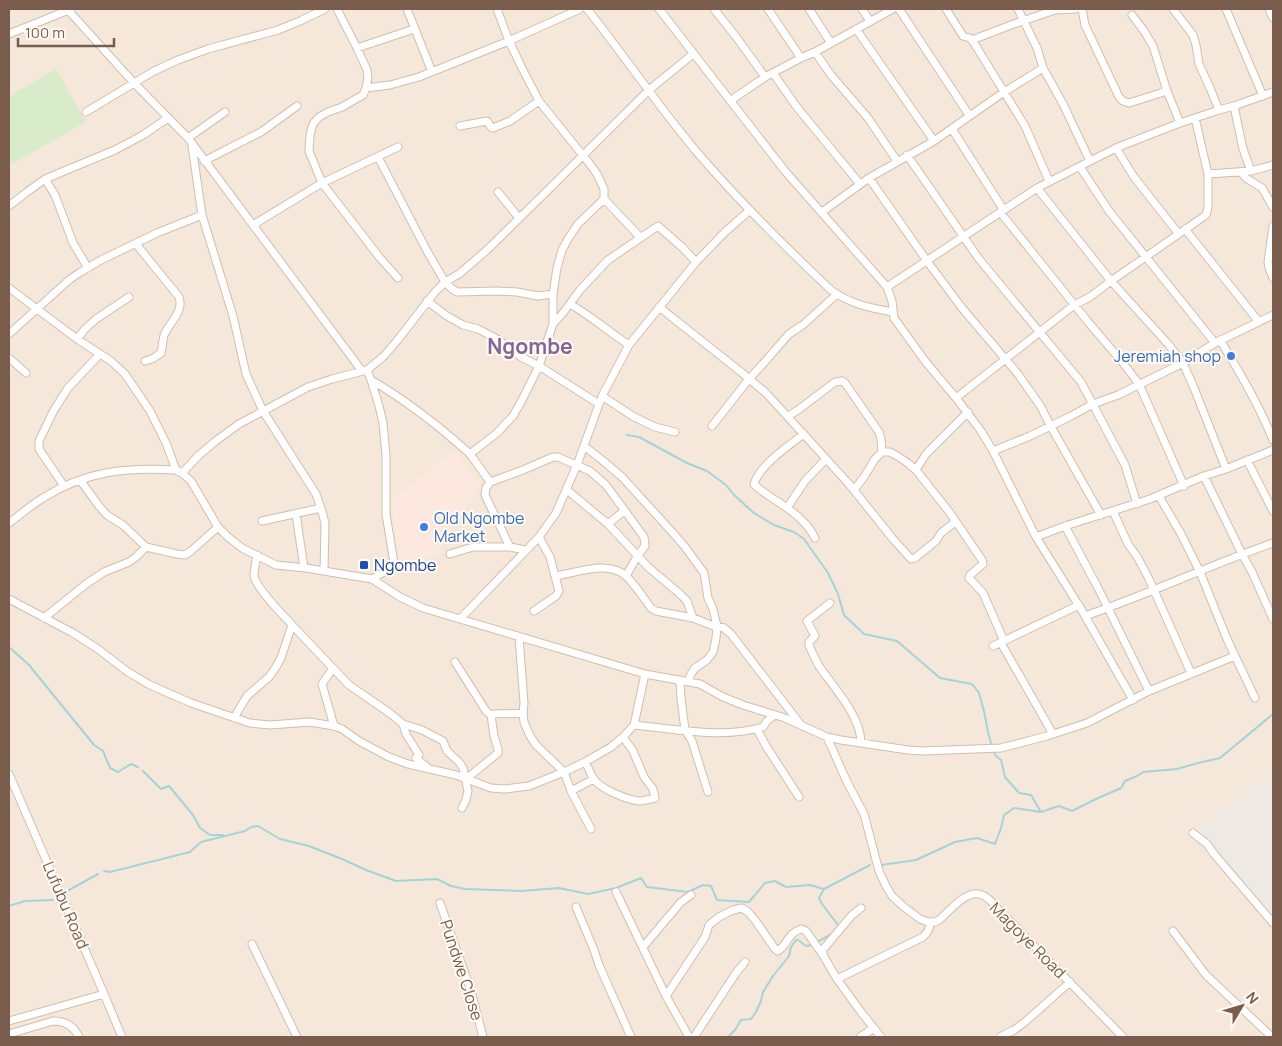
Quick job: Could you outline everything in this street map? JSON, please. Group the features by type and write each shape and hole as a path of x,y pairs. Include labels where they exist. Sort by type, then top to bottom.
{"street":[{"path":"9,34 69,9 134,83 189,141 371,380 383,423 386,456 386,514 394,563 392,568 372,579"},
{"path":"86,112 154,71 208,49 278,30 300,22 325,9"},
{"path":"337,9 367,70 368,78 363,94 342,107 319,116 313,124 309,151 322,183 380,258 398,278"},
{"path":"407,9 432,72"},
{"path":"496,9 509,41 539,101 583,155 602,183 604,199 640,237"},
{"path":"366,88 406,81 432,72 509,41 580,9"},
{"path":"587,9 696,151 750,210 825,285 850,302 892,312"},
{"path":"659,9 785,171 887,287 892,301 894,318 924,361 968,412 993,451 1036,537 1085,616 1133,700"},
{"path":"714,9 765,77"},
{"path":"768,9 801,58"},
{"path":"809,9 831,43"},
{"path":"862,9 870,22"},
{"path":"730,101 765,77 893,9"},
{"path":"899,9 969,115"},
{"path":"946,9 963,36 972,40 1025,126 1049,181"},
{"path":"1018,9 1037,48 1042,68 1071,118 1090,161"},
{"path":"972,40 1055,10 1076,9"},
{"path":"1082,9 1085,24 1119,97 1123,101 1129,103 1167,92"},
{"path":"1174,9 1193,34 1199,64 1219,110"},
{"path":"1226,9 1263,96"},
{"path":"1269,9 1273,18"},
{"path":"1132,15 1153,46 1167,92 1180,123"},
{"path":"856,29 934,141"},
{"path":"357,48 414,30"},
{"path":"815,52 831,75 868,118 897,161"},
{"path":"9,523 42,498 80,480 129,469 179,471 239,424 308,387 364,370 384,356 427,301 445,282 459,274 520,218 648,90 693,54"},
{"path":"822,212 869,178 934,141 969,115 1042,68"},
{"path":"773,73 796,106 860,184"},
{"path":"887,287 1049,181 1116,148 1180,123 1273,93"},
{"path":"460,126 486,121 493,128 510,121 539,101"},
{"path":"204,161 262,132 297,106"},
{"path":"1234,106 1243,148 1251,171"},
{"path":"189,141 225,112"},
{"path":"9,206 46,179 115,150 143,135 168,118"},
{"path":"956,398 1074,305 1090,297 1111,280 1206,215 1208,174 1195,118"},
{"path":"952,129 1002,210 1074,305 1139,384 1184,486"},
{"path":"189,141 202,215 233,316 246,374 263,411 316,494 321,508 325,523 324,571"},
{"path":"253,226 322,183 398,147"},
{"path":"1116,148 1134,177 1259,322"},
{"path":"908,155 979,260 1081,382 1125,465 1137,504"},
{"path":"378,157 445,282 451,288 457,292 497,291 538,296 553,294"},
{"path":"1208,174 1251,171 1273,166"},
{"path":"1080,167 1109,212 1218,342 1251,392 1273,440"},
{"path":"1241,172 1246,178 1262,188 1273,207"},
{"path":"869,178 962,308 1028,387 1042,407 1050,425 1101,515"},
{"path":"46,179 55,194 73,243 88,268"},
{"path":"1037,188 1111,280 1183,363 1226,469"},
{"path":"498,192 520,218"},
{"path":"470,454 497,433 513,416 521,402 539,366 552,324 553,294 562,250 578,224 604,199"},
{"path":"460,620 539,537 556,514 577,465 602,396 629,345 696,262 750,210"},
{"path":"9,334 69,280 88,268 157,233 202,215"},
{"path":"552,324 592,276 608,260 656,226 660,226 696,262"},
{"path":"1273,226 1268,262 1273,278"},
{"path":"136,244 179,297 181,304 165,334 161,352 152,359 145,361"},
{"path":"9,288 77,339 111,361 125,374 150,411 179,471 191,480 218,527 228,538 242,548 276,565 372,579 400,597 423,608 645,674 706,687 723,697 801,725 827,737 893,749 923,751 1001,748 1087,723 1149,691 1235,656"},
{"path":"712,426 749,378 762,366 789,334 804,324 836,294"},
{"path":"77,339 96,319 129,297"},
{"path":"427,301 463,325 478,329 499,340 521,357 539,366 599,404"},
{"path":"570,304 589,315 629,345"},
{"path":"659,307 749,378 766,394 826,458 911,558 915,558 936,542 941,534 956,522"},
{"path":"993,451 1030,436 1092,404 1118,394 1183,363 1218,342 1273,314"},
{"path":"64,486 39,449 39,441 54,410 68,388 100,354"},
{"path":"9,358 26,373"},
{"path":"371,380 425,415 448,434 470,454 490,482"},
{"path":"788,416 835,382 842,381 879,432 882,452"},
{"path":"602,396 634,418 655,427 675,432"},
{"path":"916,470 926,454 968,412"},
{"path":"804,434 776,456 766,466 754,484 805,523 815,538"},
{"path":"584,446 622,477 673,532 704,574 708,598 714,609 717,626 716,638 713,652 708,660 695,668 684,681 681,698 685,730 692,741 708,792"},
{"path":"1036,537 1159,496 1204,476 1273,450"},
{"path":"854,490 882,452 890,452 910,464 916,470 956,522 983,562 970,575 970,578 983,594 1002,642 1053,734"},
{"path":"510,547 485,495 486,488 490,482 553,457 558,457 590,471 606,485 644,537 645,546 626,576"},
{"path":"786,508 805,481 826,458"},
{"path":"1247,460 1273,511"},
{"path":"1204,476 1252,572 1273,619"},
{"path":"80,480 99,506 146,547 185,555 218,527"},
{"path":"567,490 608,524 648,567 687,601 693,618"},
{"path":"1159,496 1200,572 1254,698"},
{"path":"262,521 321,508"},
{"path":"608,524 624,511"},
{"path":"1113,511 1118,525 1138,558 1154,590 1191,673"},
{"path":"296,514 304,568"},
{"path":"1066,526 1149,691"},
{"path":"534,610 559,594 550,557 539,537"},
{"path":"1085,616 1273,543"},
{"path":"44,618 86,584 104,572 129,562 146,547"},
{"path":"450,554 473,548 510,547 525,550"},
{"path":"257,555 254,575 257,582 279,611 349,685 392,714 403,724 422,730 443,741 447,751 463,768 468,792 462,808"},
{"path":"555,576 604,567 612,568 626,576 651,608 656,611 693,618 724,628 731,634 801,725"},
{"path":"9,599 90,643 128,672 150,685 191,703 250,723 270,725 310,722 334,726 389,758 430,770 456,775 491,788 505,789 528,786 564,772 610,747 634,725 645,674"},
{"path":"830,603 807,621 814,636 809,645 819,666 855,718 860,730 861,743"},
{"path":"993,646 1078,605"},
{"path":"234,718 247,696 269,677 276,667 292,625"},
{"path":"519,637 524,722 536,745 564,772 591,829"},
{"path":"455,662 486,711 491,715 498,749 498,753 466,779"},
{"path":"333,668 322,684 334,726"},
{"path":"491,715 498,713 510,715 523,713"},
{"path":"634,725 712,733 741,732 763,728 774,715"},
{"path":"403,724 406,734 418,755 416,758 430,770"},
{"path":"757,729 799,797"},
{"path":"585,762 594,779 608,791 639,801 655,798 653,789 644,777 633,751 623,737"},
{"path":"827,737 864,814 879,871 886,886 892,896 904,907 920,919 931,922"},
{"name":"Lufubu Road","path":"9,774 122,1037"},
{"path":"572,791 594,779"},
{"path":"1193,834 1207,844 1273,923"},
{"path":"616,892 666,996 689,1037"},
{"name":"Magoye Road","path":"838,979 923,937 928,932 931,922 939,920 970,894 980,894 997,908 1123,1037"},
{"path":"643,947 681,902 691,895"},
{"name":"Pundwe Close","path":"440,904 471,991 483,1037"},
{"path":"576,907 631,1037"},
{"path":"666,996 705,937 709,925 718,917 742,908 748,912 778,951 794,931 801,929 806,931 852,1000 882,1037"},
{"path":"823,955 823,949 852,915 861,908"},
{"path":"1172,931 1206,975 1272,1037"},
{"path":"252,944 297,1037"},
{"path":"694,1037 745,962"},
{"path":"1000,1037 1020,1026 1070,982"},
{"path":"9,1021 104,994"},
{"path":"9,1034 61,1021 76,1030 79,1037"},
{"path":"860,1037 874,1028"}],"shaded area":[{"path":"9,9 1273,9 1273,1037 9,1037"},
{"name":"Old Ngombe Market","path":"453,452 456,452 480,485 438,553 399,567 391,501"},
{"path":"1273,773 1273,917 1196,830"}],"green space":[{"path":"56,69 86,122 12,164 9,158 9,96"}],"waterway":[{"path":"627,435 639,437 687,463 707,471 726,485 754,513 774,525 794,532 804,539 828,573 838,594 844,615 864,634 897,641 940,678 972,684 979,693 992,747"},
{"path":"9,647 29,665 94,745 103,751 110,768 118,772 131,764 138,767"},
{"path":"881,865 916,860 955,842 977,838 995,844 1004,815 1014,808 1041,812 1059,806 1072,811 1121,788 1125,781 1143,772 1177,769 1220,758 1273,714"},
{"path":"994,751 995,755 1001,760 1005,777 1019,793 1031,795 1041,812"},
{"path":"143,771 161,789 169,786 193,815 200,828 210,835 223,835"},
{"path":"104,871 110,872 190,852 201,842 258,826 280,839 309,846 396,881 437,879 451,886 465,889 521,891 559,888 588,894 616,888 641,878 647,887 688,892 703,885 711,886 717,900 749,902 765,883 775,881 786,887 810,885 824,889 870,865"},
{"path":"67,894 69,890 98,874"},
{"path":"824,889 819,898 838,925 837,929"},
{"path":"9,906 25,901 53,900"},
{"path":"817,942 832,934"},
{"path":"728,1037 741,1020 751,1019 756,1012 763,992 789,956 791,947 796,940 806,946 812,945"}],"place":[{"name":"Jeremiah shop","path":"1231,356"},
{"name":"Old Ngombe Market","path":"424,527"},
{"name":"Ngombe","path":"364,565"}],"district":[{"name":"Ngombe","path":"530,346"}]}
